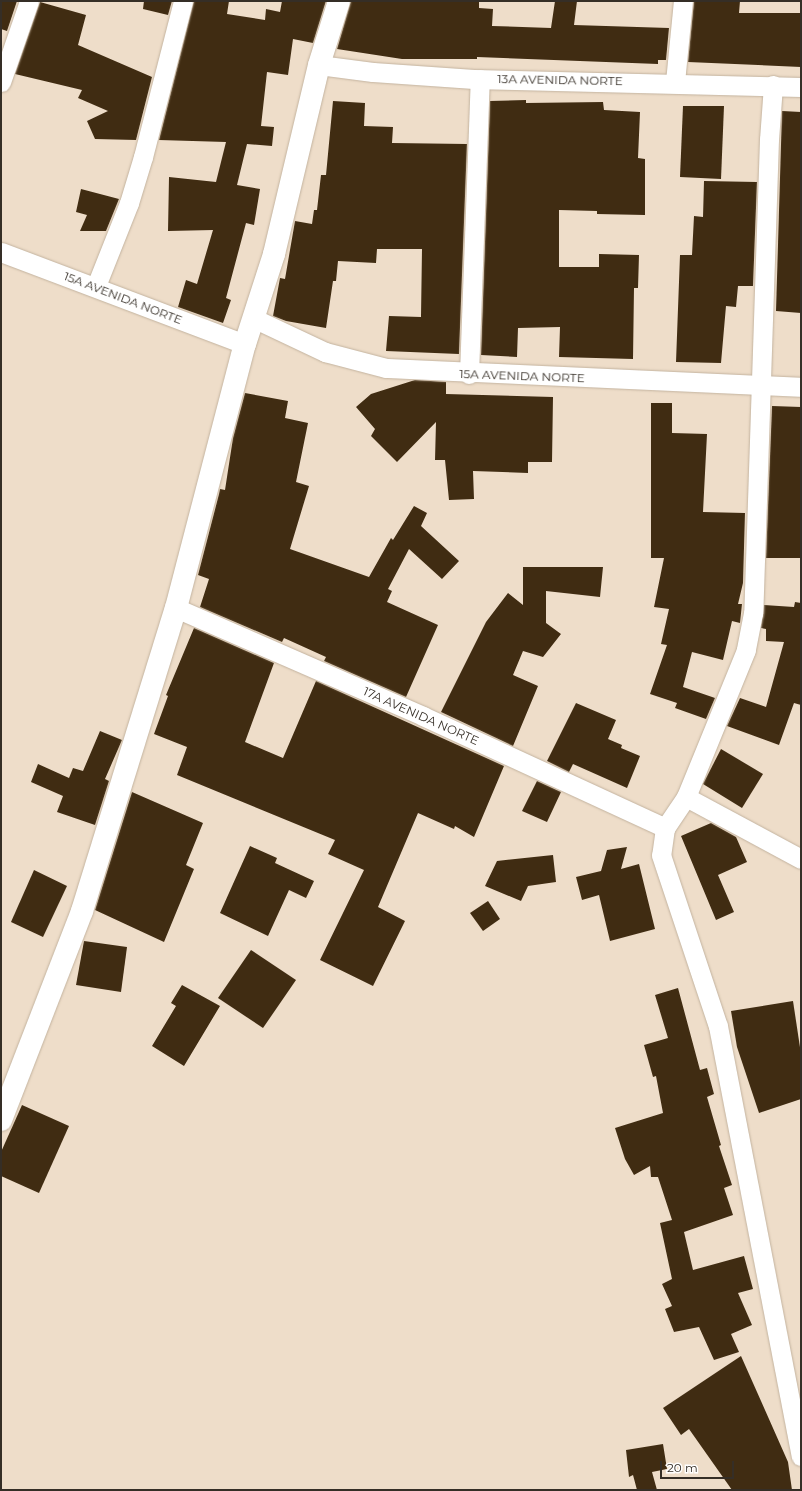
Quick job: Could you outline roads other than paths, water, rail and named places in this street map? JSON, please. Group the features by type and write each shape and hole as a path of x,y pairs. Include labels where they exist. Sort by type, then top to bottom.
{"street":[{"path":"1,82 29,1"},
{"path":"96,286 131,197 183,1"},
{"path":"1,1120 82,911 176,608 245,344 274,254 319,65 339,1"},
{"path":"675,82 683,1"},
{"name":"13A AVENIDA NORTE","path":"319,65 373,72 480,79 675,82 801,87"},
{"path":"469,374 480,79"},
{"path":"773,86 753,613 746,650 686,797 665,828 661,855 718,1026 801,1456"},
{"name":"15A AVENIDA NORTE","path":"1,252 96,286 245,344"},
{"name":"15A AVENIDA NORTE","path":"253,318 325,352 386,368 469,374 801,387"},
{"name":"17A AVENIDA NORTE","path":"176,608 423,716 665,828"},
{"path":"686,797 801,859"}]}
